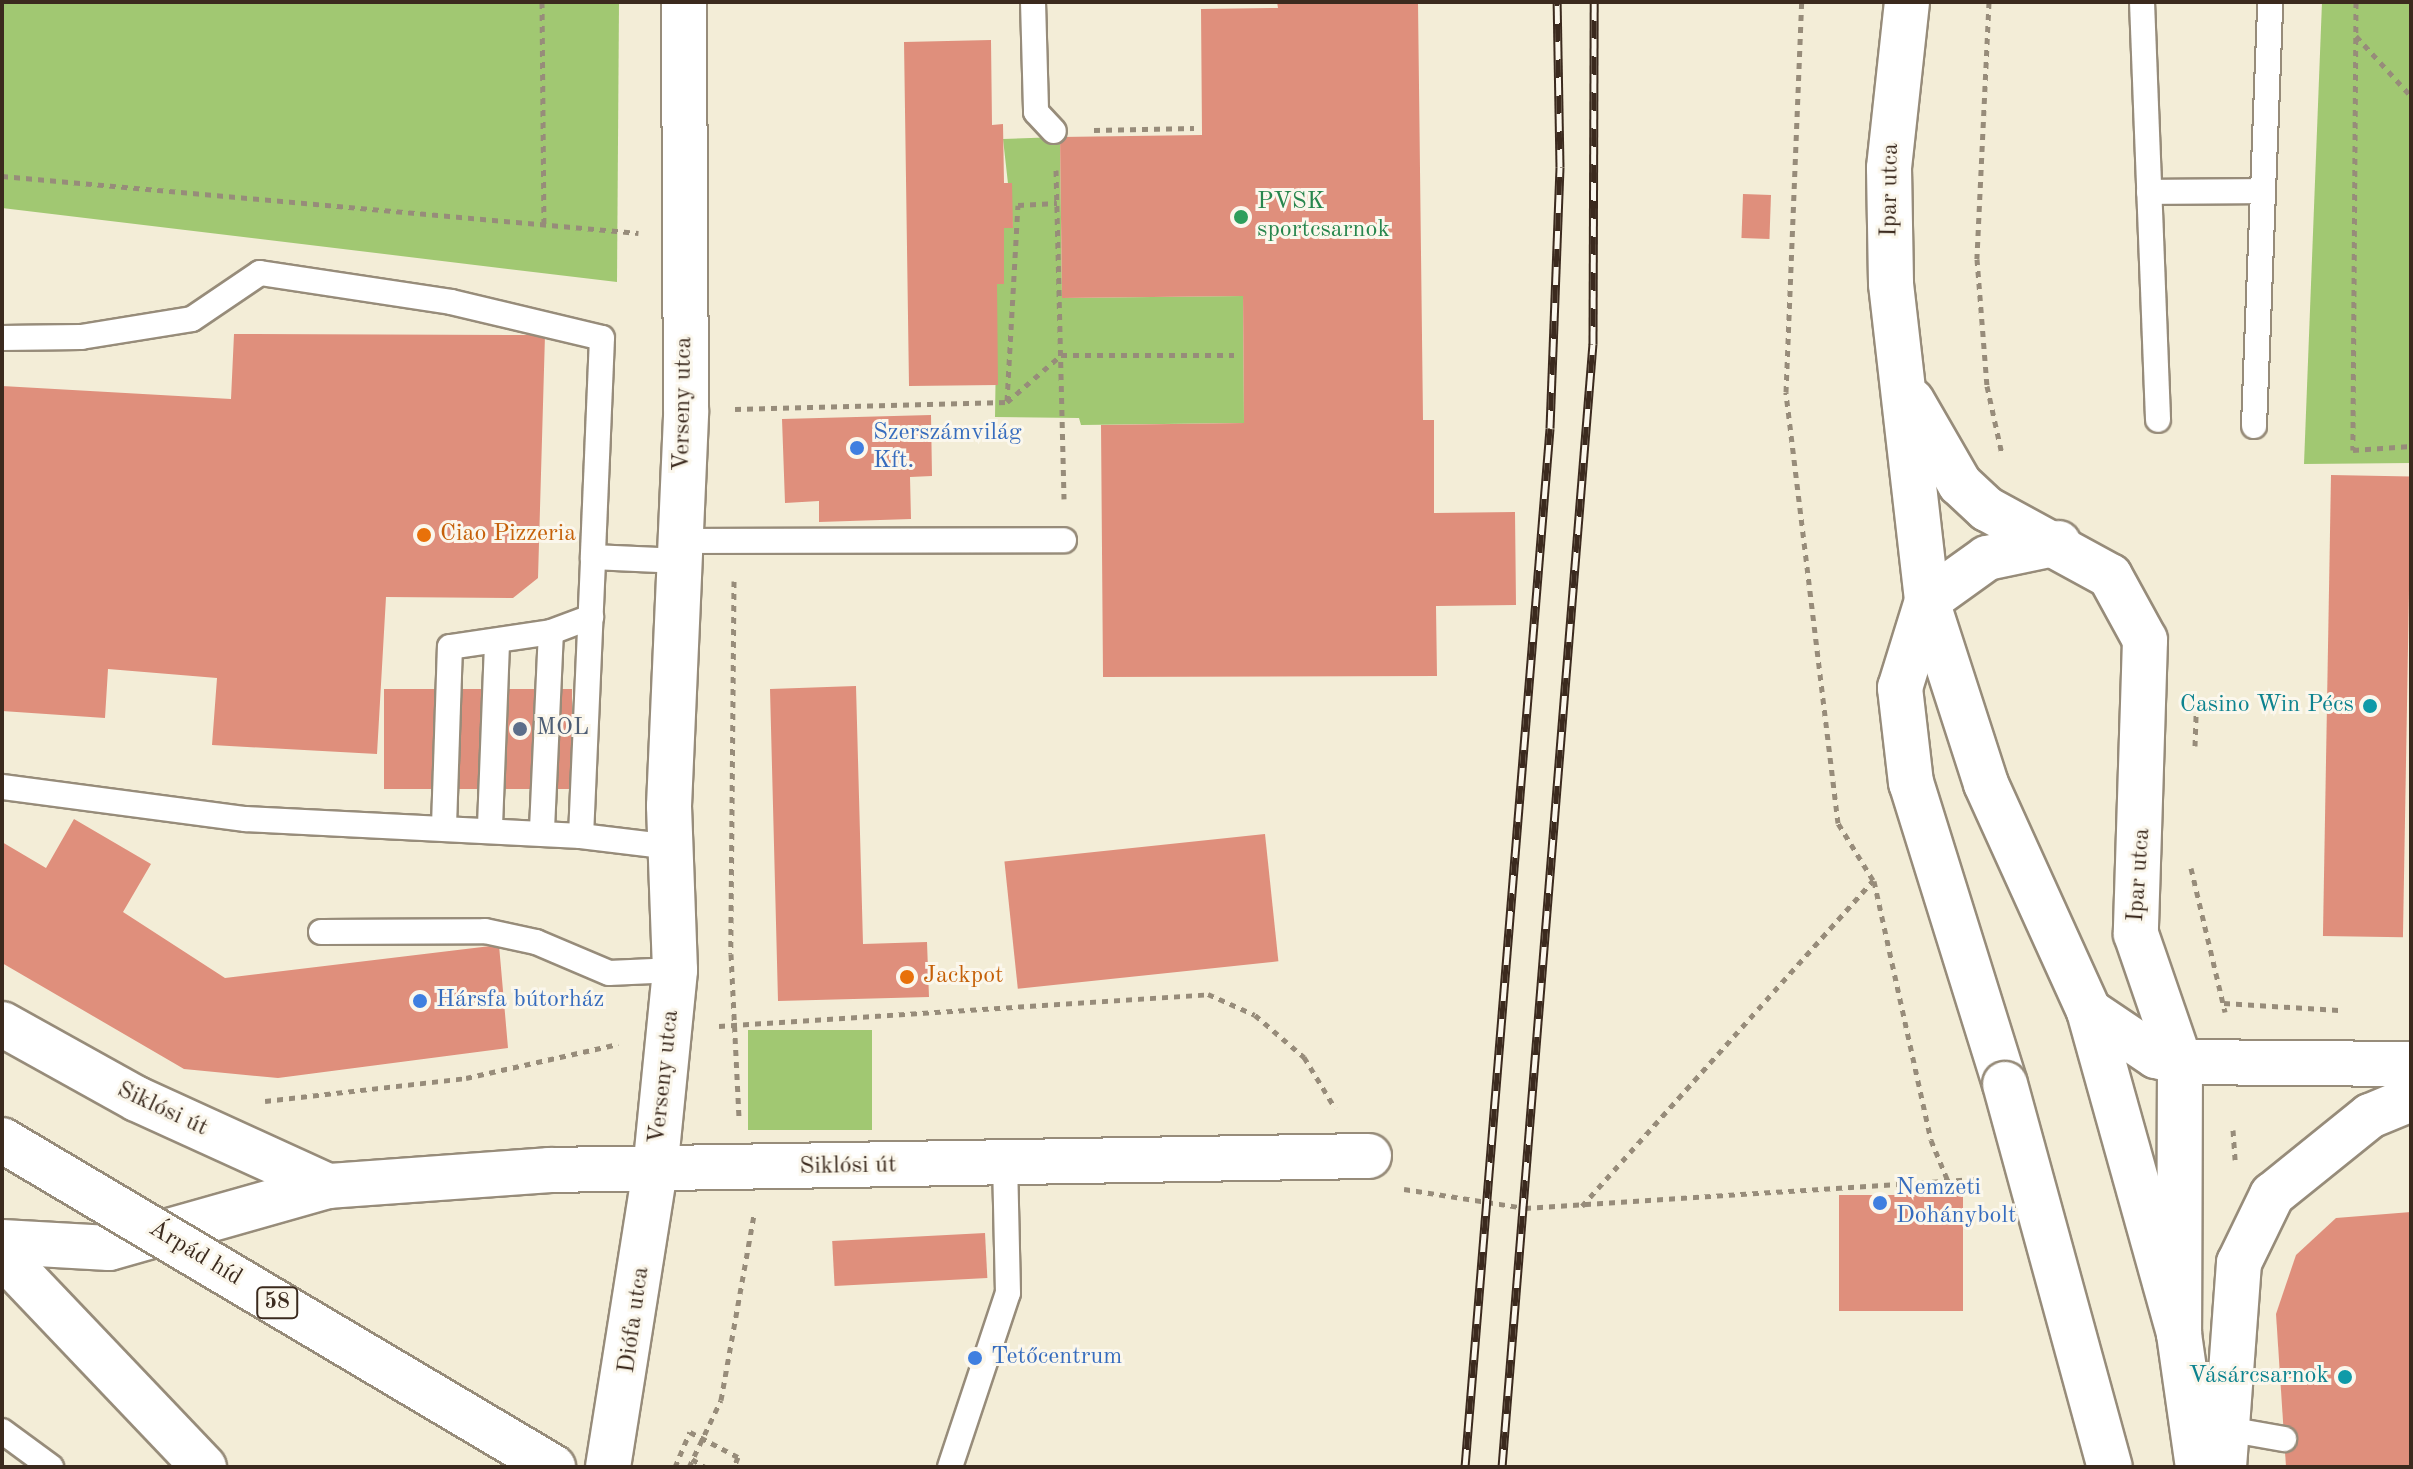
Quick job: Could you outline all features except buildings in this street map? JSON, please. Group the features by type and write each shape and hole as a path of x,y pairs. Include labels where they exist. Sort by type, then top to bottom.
{"street":[{"name":"Verseny utca","path":"655,1171 662,825 686,410 684,2"},
{"name":"Ipar utca","path":"1907,2 1889,168 1901,378 1927,601 1986,784 2089,1011 2179,1334 2198,1467"},
{"name":"Ipar utca","path":"1901,378 1960,484 1987,509 2058,543 2110,576 2145,640 2136,934 2180,1062 2179,1334"},
{"path":"2058,543 1987,558 1927,601 1907,651 1902,736 2005,1084 2110,1467"},
{"path":"2089,1011 2156,1056 2180,1062 2229,1067 2411,1064"},
{"name":"Siklósi út","path":"2,1024 137,1099 328,1186"},
{"path":"2226,1448 2239,1263 2272,1195 2370,1116 2411,1099"},
{"name":"Árpád híd","path":"2,1140 553,1467"},
{"name":"Siklósi út","path":"2,1242 109,1248 328,1186 549,1170 655,1171 1369,1156"},
{"name":"Diófa utca","path":"608,1467 655,1171"},
{"path":"2,1255 204,1467"}],"lane":[{"path":"1033,2 1036,112 1054,131"},
{"path":"2142,2 2158,420"},
{"path":"2254,426 2270,2"},
{"path":"2149,192 2263,191"},
{"path":"2,338 81,337 192,319 260,273 451,302 602,338 581,836"},
{"path":"593,557 680,551 1064,540"},
{"path":"444,826 450,647 551,632 591,617"},
{"path":"542,829 551,632"},
{"path":"490,826 497,641"},
{"path":"2,787 245,819 490,826 542,829 581,836 662,825"},
{"path":"321,932 485,931 536,942 609,973 661,971"},
{"path":"950,1467 1008,1293 1005,1163"},
{"path":"2,1431 51,1467"},
{"path":"2226,1448 2284,1439"}],"path":[{"path":"542,2 544,225"},
{"path":"1802,2 1786,392 1838,823 1873,880 1931,1140 1948,1181"},
{"path":"2356,2 2353,450 2411,446"},
{"path":"2355,36 2411,96"},
{"path":"1064,540 1054,131 1194,128"},
{"path":"2,176 685,236"},
{"path":"1007,402 1018,205 1057,203"},
{"path":"686,410 1007,402 1061,355 1234,355"},
{"path":"1581,1206 1873,880"},
{"path":"248,1102 466,1078 658,1036 1208,994 1255,1015 1304,1057 1369,1156"},
{"path":"689,1467 721,1400 755,1209"},
{"path":"675,1467 690,1432 738,1457 734,1467"},
{"path":"692,1459 705,1467"}],"green space":[{"path":"2,2 619,2 617,282 2,208"},
{"path":"2322,2 2411,2 2411,463 2304,464"},
{"path":"1060,137 1062,298 1243,296 1244,423 1081,425 1079,418 995,417 997,284 1004,283 1004,228 1013,228 1003,139"},
{"path":"748,1030 872,1030 872,1130 748,1130"}],"railway":[{"path":"1465,1467 1550,428 1560,167 1557,2"},
{"path":"1502,1467 1593,344 1594,2"}],"place":[{"name":"PVSK sportcsarnok","path":"1241,217"},
{"name":"Szerszámvilág Kft.","path":"857,448"},
{"name":"Ciao Pizzeria","path":"424,535"},
{"name":"Casino Win Pécs","path":"2370,706"},
{"name":"MOL","path":"520,729"},
{"name":"Jackpot","path":"907,977"},
{"name":"Hársfa bútorház","path":"420,1001"},
{"name":"Nemzeti Dohánybolt","path":"1880,1203"},
{"name":"Tetőcentrum","path":"975,1358"},
{"name":"Vásárcsarnok","path":"2345,1377"}]}
